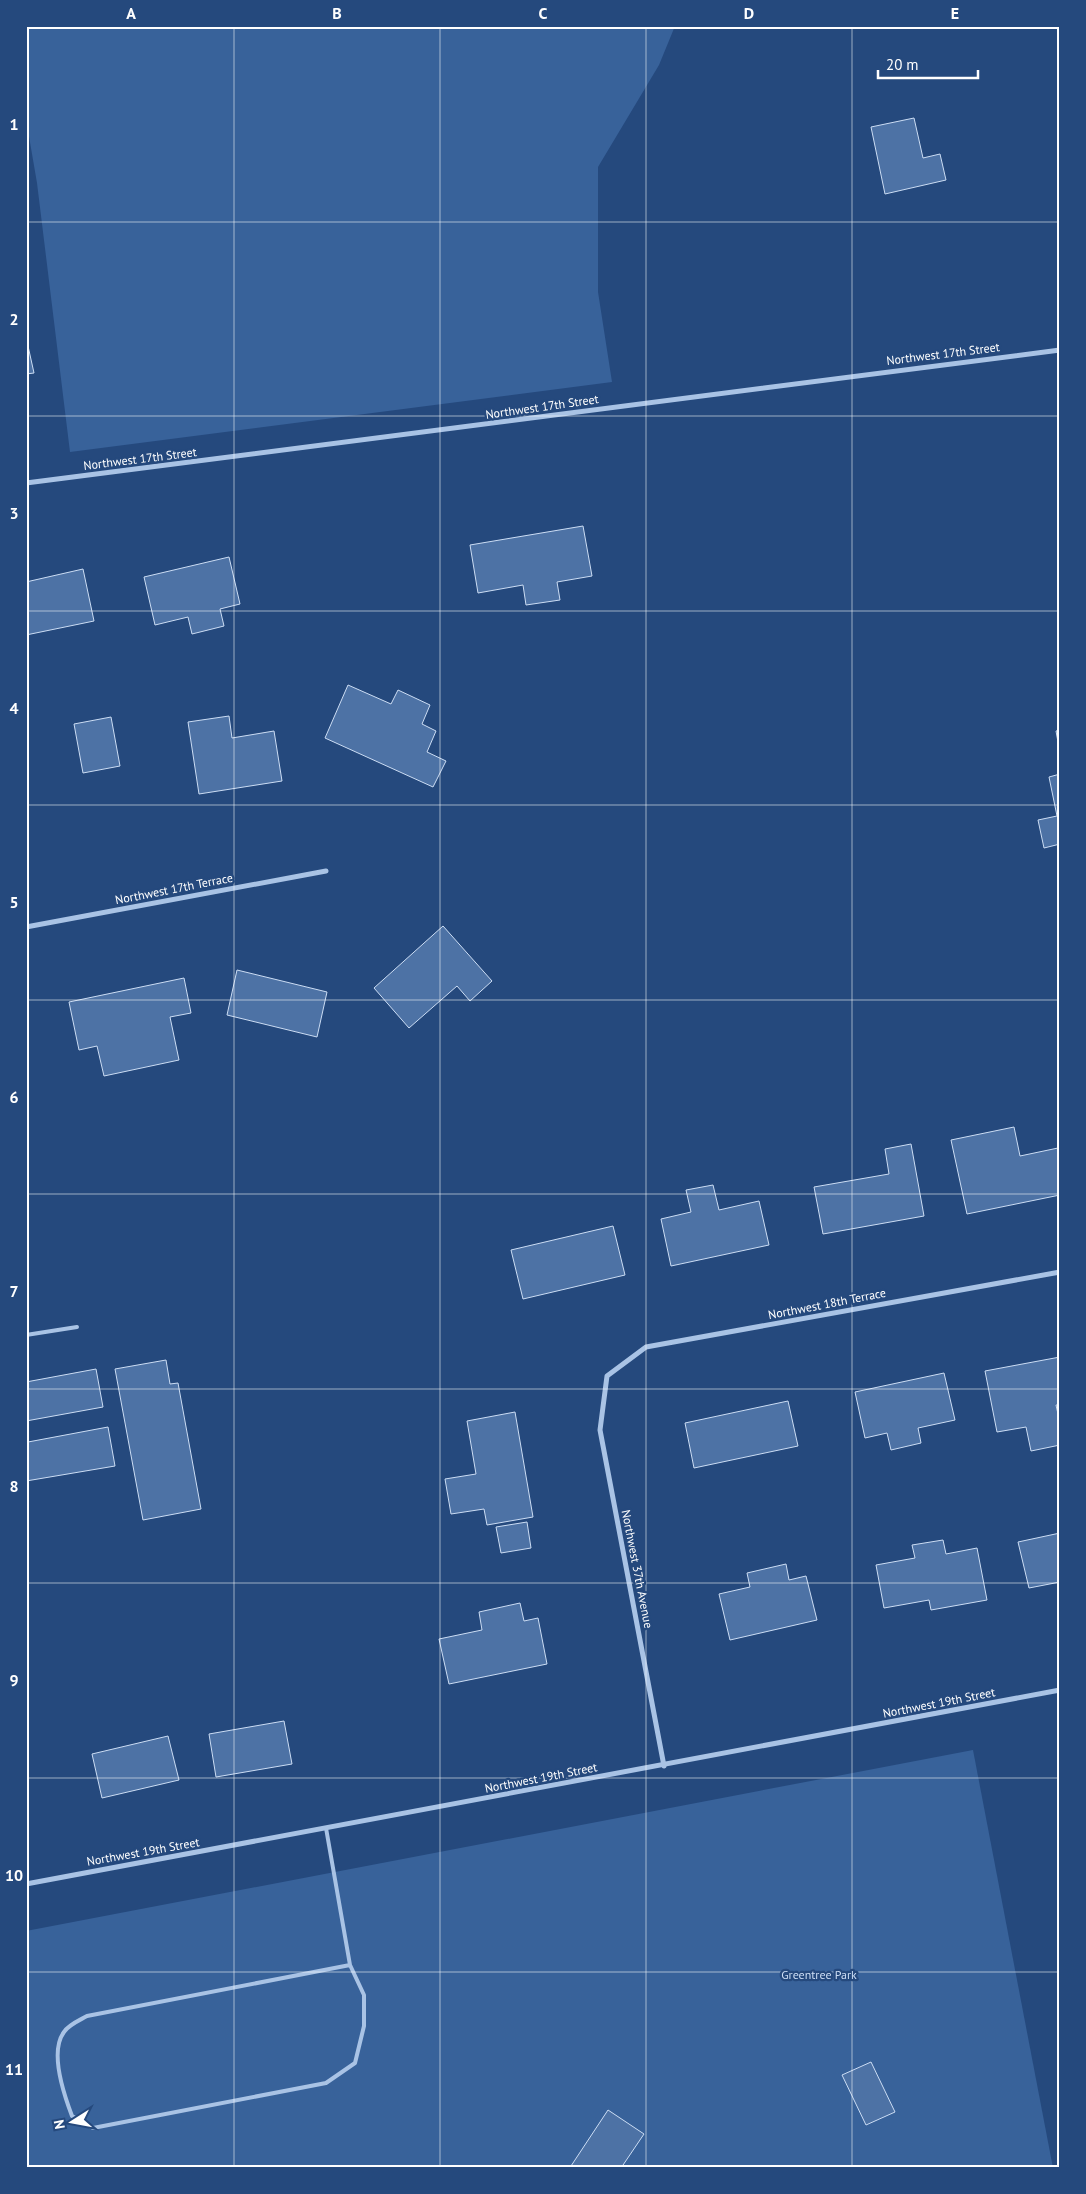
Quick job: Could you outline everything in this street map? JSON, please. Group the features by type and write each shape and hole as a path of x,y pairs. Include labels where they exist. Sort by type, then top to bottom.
{"street":[{"name":"Northwest 17th Street","path":"26,483 1060,350"},
{"name":"Northwest 17th Terrace","path":"26,927 326,871"},
{"name":"Northwest 18th Terrace","path":"606,1376 646,1348 1060,1272"},
{"name":"Northwest 37th Avenue","path":"606,1376 600,1430 664,1766"},
{"name":"Northwest 19th Street","path":"26,1884 664,1766 1060,1690"}],"lane":[{"path":"26,1335 77,1326"},
{"path":"326,1828 350,1965 364,1995 364,2026 355,2063 326,2083 93,2128 72,2116 61,2088 57,2053 64,2032 87,2016 350,1965"}],"green space":[{"path":"26,26 675,26 659,65 598,167 598,292 612,382 70,452 37,183 26,119"},
{"name":"Greentree Park","path":"973,1750 1053,2168 26,2168 26,1931"}],"building":[{"path":"914,118 923,158 940,154 946,180 885,194 871,127"},
{"path":"26,337 34,373 26,374"},
{"path":"583,526 592,576 557,582 560,600 526,605 523,585 478,593 470,545"},
{"path":"229,557 240,604 220,609 224,626 192,634 188,617 155,625 144,577"},
{"path":"83,569 94,621 26,635 26,582"},
{"path":"348,685 391,704 398,690 430,705 422,724 436,731 427,752 446,761 433,787 325,738"},
{"path":"229,716 232,738 274,731 282,781 199,794 188,722"},
{"path":"111,717 120,766 83,773 74,724"},
{"path":"1060,730 1060,753 1056,731"},
{"path":"1060,774 1060,844 1044,848 1038,820 1057,816 1049,777"},
{"path":"443,926 492,981 470,1001 457,986 409,1028 374,988"},
{"path":"237,970 327,992 317,1037 227,1015"},
{"path":"184,978 191,1013 170,1017 179,1060 104,1076 97,1046 79,1050 69,1002"},
{"path":"1014,1127 1020,1156 1058,1148 1060,1195 967,1214 951,1140"},
{"path":"911,1144 924,1216 823,1234 814,1187 889,1174 885,1149"},
{"path":"713,1185 719,1210 759,1201 769,1245 671,1266 661,1219 691,1212 686,1190"},
{"path":"613,1226 625,1275 523,1299 511,1250"},
{"path":"1060,1357 1060,1405 1056,1405 1060,1423 1060,1445 1031,1451 1026,1427 997,1432 985,1371"},
{"path":"166,1360 170,1384 178,1383 201,1509 143,1520 115,1369"},
{"path":"96,1369 103,1407 26,1421 26,1382"},
{"path":"944,1373 955,1420 918,1428 921,1443 891,1450 887,1433 865,1438 855,1392"},
{"path":"788,1401 798,1446 694,1468 685,1423"},
{"path":"515,1412 533,1517 487,1525 484,1509 451,1514 445,1479 476,1474 467,1421"},
{"path":"108,1427 115,1466 26,1481 26,1432 28,1442"},
{"path":"527,1522 531,1548 501,1553 496,1527"},
{"path":"1060,1533 1060,1582 1029,1588 1018,1542"},
{"path":"943,1540 946,1554 977,1548 987,1600 931,1610 929,1600 884,1608 876,1565 915,1558 912,1545"},
{"path":"786,1564 789,1580 806,1576 817,1620 730,1640 719,1594 750,1587 747,1573"},
{"path":"520,1603 524,1621 538,1618 547,1664 449,1684 439,1639 482,1630 479,1612"},
{"path":"284,1721 292,1764 216,1777 209,1734"},
{"path":"168,1736 179,1780 102,1798 92,1754"},
{"path":"871,2062 895,2112 866,2125 842,2075"},
{"path":"608,2110 644,2134 621,2168 574,2168 571,2166"}]}
